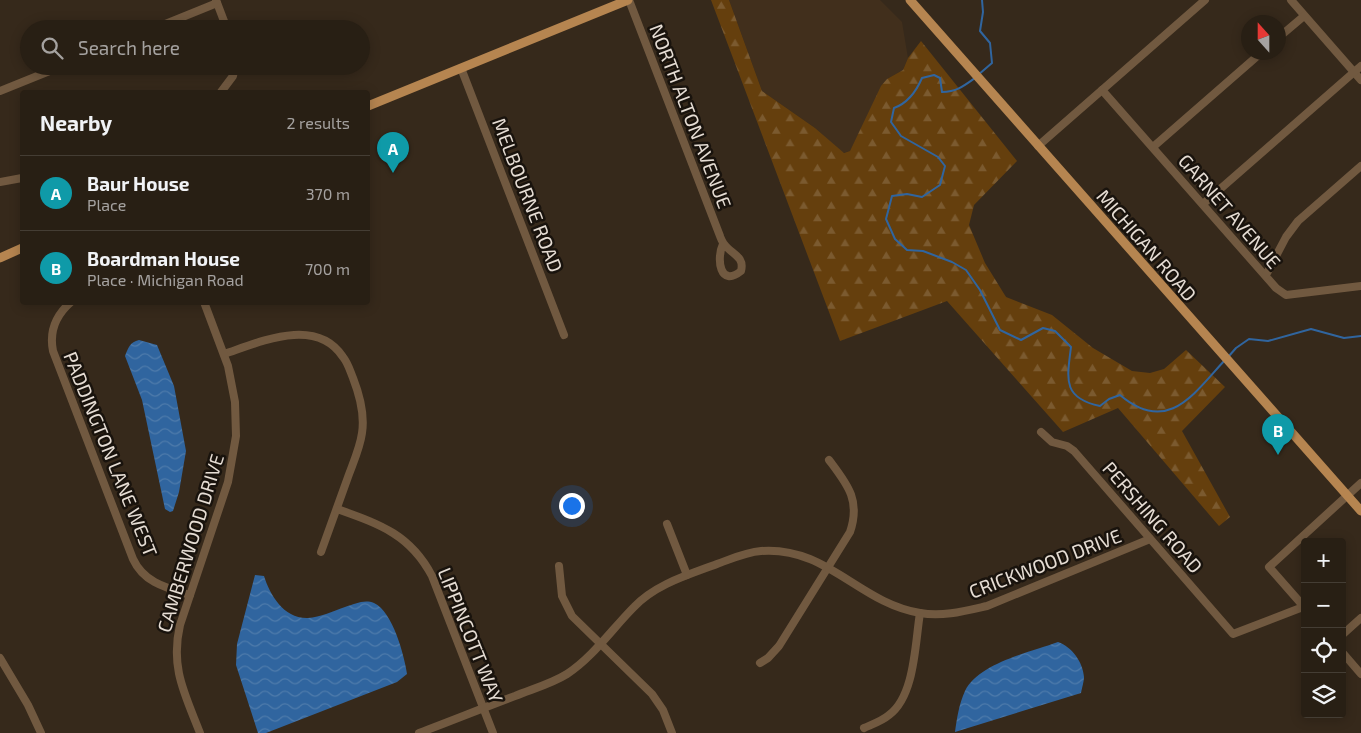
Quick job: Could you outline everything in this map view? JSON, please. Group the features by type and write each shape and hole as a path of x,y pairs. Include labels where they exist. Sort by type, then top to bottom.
{"main road":[{"path":"370,105 628,0"},
{"name":"MICHIGAN ROAD","path":"910,0 1361,512"},
{"path":"0,258 20,249"}],"street":[{"name":"NORTH ALTON AVENUE","path":"628,0 723,244"},
{"path":"1038,146 1205,0"},
{"path":"1291,0 1361,80"},
{"path":"173,20 216,1 223,20"},
{"path":"1286,31 1304,16"},
{"path":"1153,148 1253,60"},
{"path":"1203,204 1361,66"},
{"name":"MELBOURNE ROAD","path":"461,68 564,335"},
{"path":"0,92 41,75"},
{"path":"222,90 233,75"},
{"name":"GARNET AVENUE","path":"1102,90 1276,288 1286,295 1361,286"},
{"path":"1266,275 1286,237 1298,221 1361,166"},
{"path":"0,182 20,178"},
{"name":"PADDINGTON LANE WEST","path":"68,305 54,323 52,338 54,354 135,562 140,571 149,580 190,595"},
{"name":"CAMBERWOOD DRIVE","path":"200,733 177,671 177,636 226,488 234,448 235,402 224,354 205,305"},
{"path":"224,354 270,338 295,335 318,337 334,346 343,356 360,397 363,425 358,449 321,552"},
{"name":"PERSHING ROAD","path":"1041,432 1052,442 1066,446 1074,451 1233,634 1301,608"},
{"path":"760,663 779,646 850,532 854,510 852,497 847,484 828,460"},
{"path":"1301,604 1270,568 1361,484"},
{"name":"LIPPINCOTT WAY","path":"337,509 391,531 411,546 423,560 432,576 493,733"},
{"path":"667,524 687,575"},
{"name":"CRICKWOOD DRIVE","path":"419,733 558,679 583,661 635,606 647,596 687,575 741,555 759,551 790,552 810,558 876,598 905,610 920,613 955,613 988,606 1150,540"},
{"path":"558,566 560,590 568,610 577,623 653,695 663,710 672,733"},
{"path":"864,728 889,716 903,699 909,681 920,613"},
{"path":"1346,631 1361,618"},
{"path":"1346,657 1361,674"},
{"path":"0,658 28,705 41,733"}],"shaded area":[{"path":"729,0 880,0 902,22 908,58 903,70 887,79 850,151 843,153 815,128 762,91"}],"green space":[{"path":"711,0 729,0 762,91 815,128 844,153 850,151 881,86 887,79 903,70 908,58 921,41 1017,161 974,205 969,225 985,263 1006,297 1052,315 1093,348 1132,371 1150,373 1164,369 1186,350 1225,387 1182,431 1230,517 1219,526 1118,408 1063,432 947,301 840,341"}],"water":[{"path":"139,340 157,345 174,386 186,451 179,492 173,511 170,512 165,509 142,400 125,356 131,344"},
{"path":"255,575 264,576 270,591 279,604 292,615 299,617 317,616 359,602 374,603 387,615 392,624 407,674 397,682 266,733 258,733 236,665 237,644"},
{"path":"1058,642 1068,647 1079,661 1084,677 1081,693 955,732 961,701 972,681 993,666"}],"waterway":[{"path":"978,75 992,63 990,43 980,31 983,12 982,0"},
{"path":"975,78 956,90 947,92 942,92 940,78 934,75 922,78 911,96 894,108 891,122 901,136 938,157 945,166 940,185 922,197 907,194 892,196 886,219 895,239 907,250 923,251 952,262 966,270 980,290 1000,330 1021,340 1043,328 1055,331 1071,347 1068,369 1070,386 1079,398 1088,402 1100,406 1109,399 1120,395 1137,406 1152,411 1165,411 1178,406 1190,397 1224,361"},
{"path":"1229,356 1236,348 1249,339 1268,341 1311,329 1344,338 1361,336"}],"place":[{"name":"Baur House","path":"393,173"},
{"name":"Boardman House","path":"1278,455"}]}
